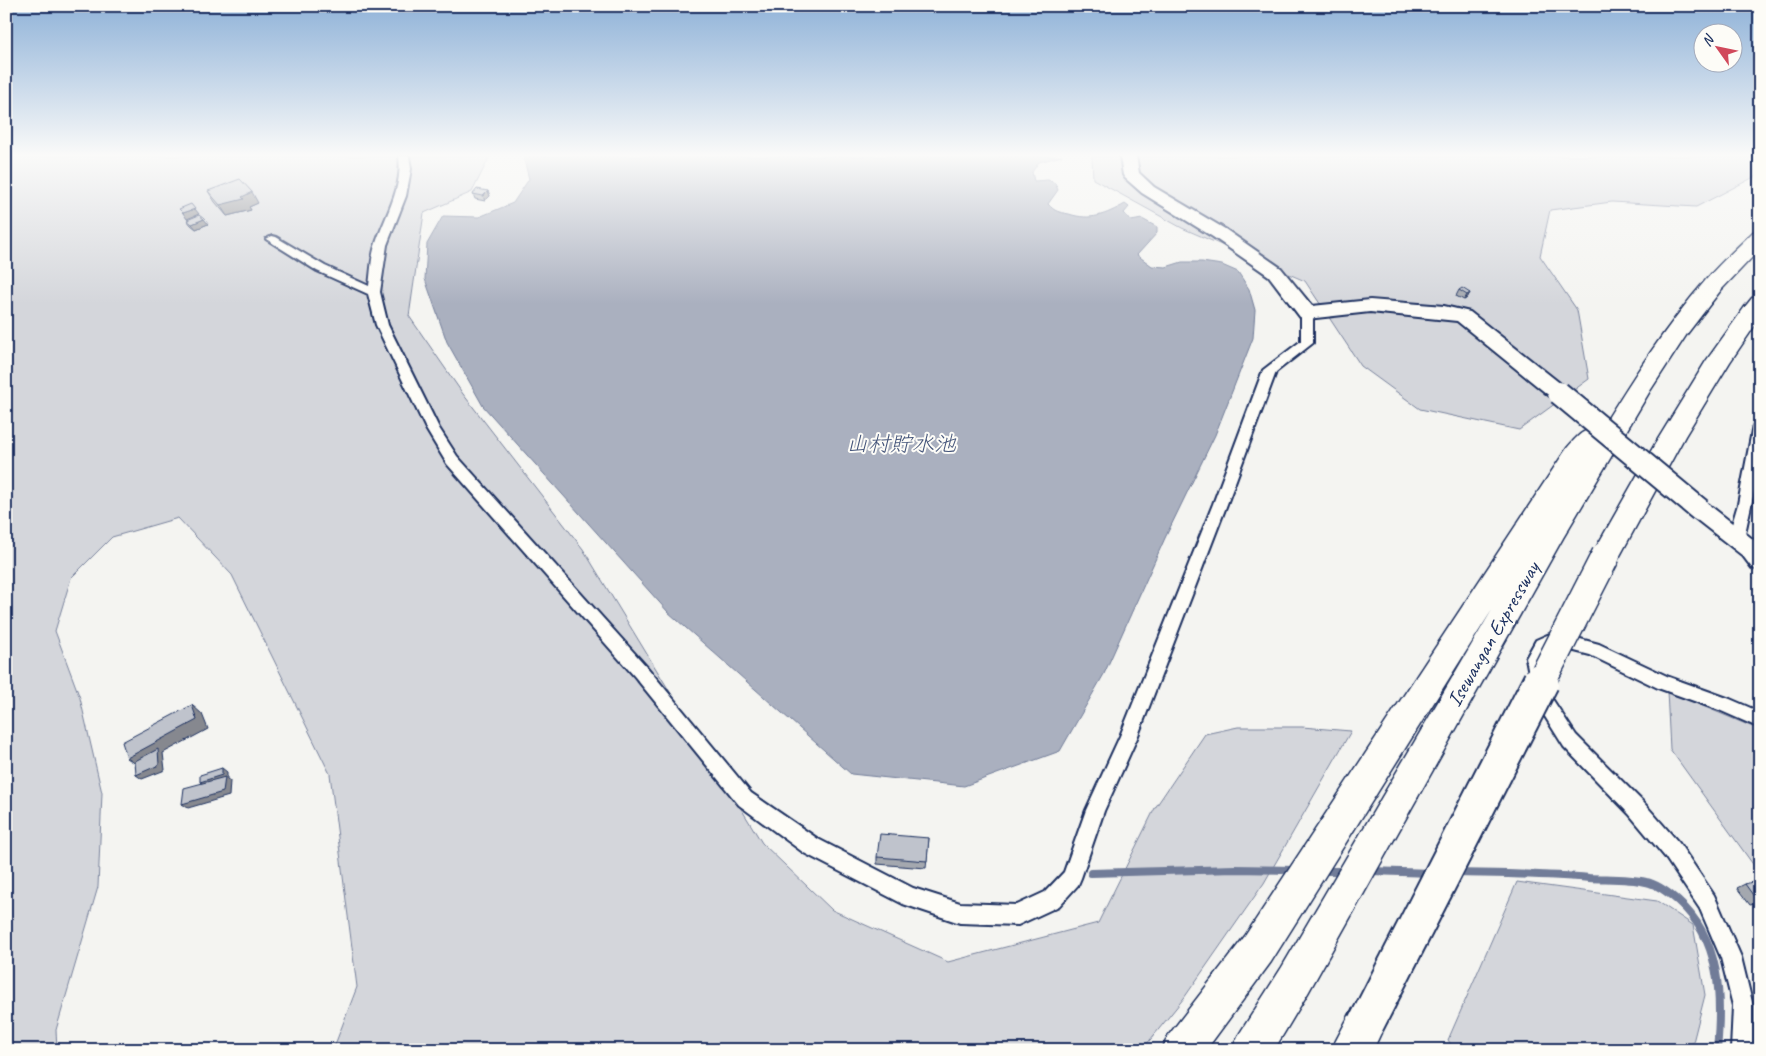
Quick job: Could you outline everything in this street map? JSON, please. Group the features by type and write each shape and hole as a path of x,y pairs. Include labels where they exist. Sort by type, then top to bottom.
{"highway":[{"name":"Isewangan Expressway","path":"1252,1050 1295,980 1543,525 1679,329 1713,285 1760,236"},
{"path":"1357,1041 1641,488 1679,423 1719,361 1760,303"},
{"path":"1182,1050 1258,949 1543,525"}],"street":[{"path":"398,205 381,245 374,292 382,325 433,429 452,460 641,672 745,798 811,846 910,897 960,913 1018,915 1052,899 1071,878 1094,810 1128,738 1220,504 1270,370 1307,343 1307,313 1276,272 1173,205"},
{"path":"272,239 298,256 348,283 374,292"},
{"path":"1307,313 1370,306 1444,312 1463,316 1751,550 1760,561"},
{"path":"1736,538 1746,504 1760,426"},
{"path":"1742,1050 1743,1006 1731,957 1707,902 1672,850 1636,808 1570,741 1543,699 1534,658 1542,645 1554,638 1593,649 1664,683 1724,704 1760,720"}],"shaded area":[{"path":"6,205 442,205 424,213 409,316 463,394 583,549 762,843 832,910 948,962 1098,923 1155,808 1205,734 1238,727 1302,727 1351,731 1264,883 1184,998 1142,1050 333,1050 357,987 330,774 232,575 178,518 112,537 71,578 55,631 80,698 102,793 98,887 56,1030 57,1050 6,1050"},
{"path":"1141,205 1587,205 1550,210 1540,256 1577,310 1589,379 1519,430 1420,409 1361,366 1305,281 1182,228"},
{"path":"1667,205 1699,205 1696,207"},
{"path":"1667,691 1760,730 1760,874 1670,749"},
{"path":"1517,882 1657,901 1693,925 1705,995 1691,1050 1455,1050 1448,1040"}],"water":[{"name":"山村貯水池","path":"507,205 1049,205 1060,212 1091,217 1127,205 1129,207 1124,213 1131,221 1142,219 1157,227 1157,233 1137,255 1152,266 1166,267 1182,262 1202,262 1222,265 1238,272 1249,289 1255,310 1253,338 1215,435 1165,538 1104,674 1060,751 964,786 851,774 668,612 483,406 447,342 425,279 427,244 443,216 479,217"}],"building":[{"path":"192,205 195,209 183,213 179,209"},
{"path":"199,215 204,219 192,224 187,220"},
{"path":"1462,288 1470,293 1467,295 1459,290"},
{"path":"192,705 197,720 127,758 122,742"},
{"path":"158,749 159,765 136,775 135,761"},
{"path":"222,768 222,775 200,782 200,775"},
{"path":"225,777 223,792 182,804 184,788"},
{"path":"880,834 929,838 927,861 877,857"},
{"path":"1756,881 1760,886 1760,901 1758,902 1745,884"}],"waterway":[{"path":"1091,873 1235,869 1297,870"},
{"path":"1320,871 1347,871"},
{"path":"1370,871 1432,873"},
{"path":"1455,873 1625,879 1650,883 1663,890 1678,901 1692,916 1703,933 1711,951 1718,990 1719,1030 1717,1050"}]}
